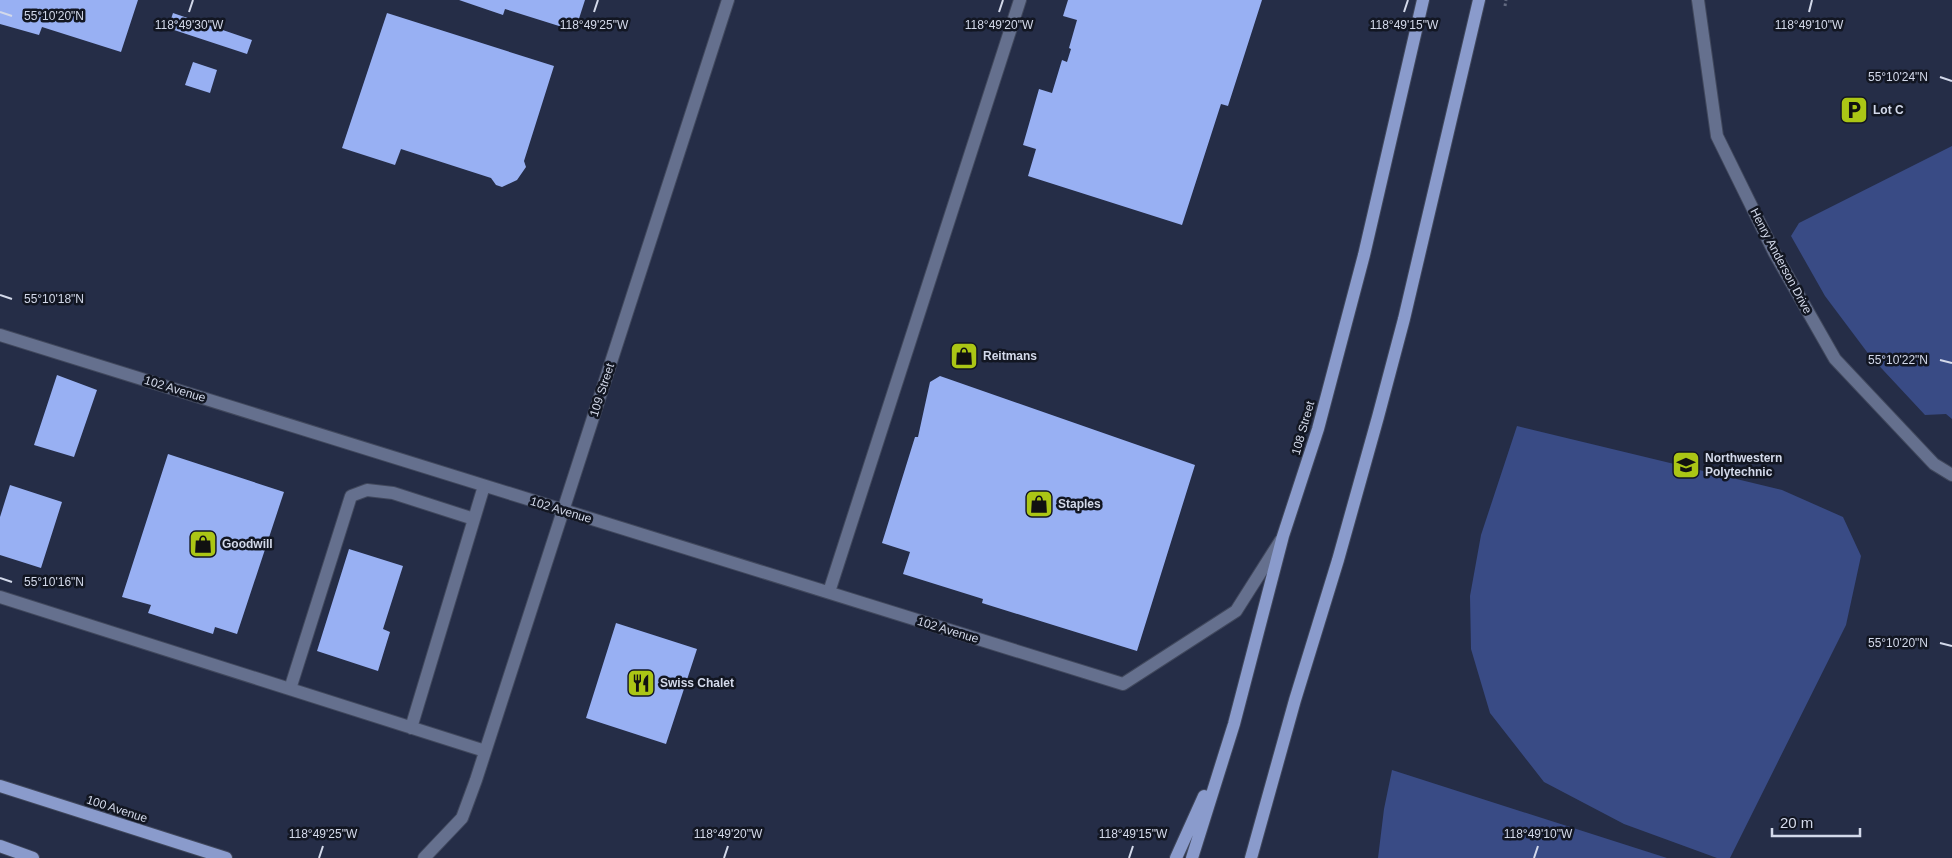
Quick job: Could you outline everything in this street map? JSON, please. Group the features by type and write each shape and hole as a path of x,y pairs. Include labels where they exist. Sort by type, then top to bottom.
{"main road":[{"name":"108 Street","path":"1192,858 1234,724 1283,536 1318,429 1364,255 1423,0"},
{"path":"1251,858 1294,700 1338,560 1378,417 1406,310 1479,0"},
{"path":"1176,858 1234,724"},
{"name":"100 Avenue","path":"0,786 226,858"},
{"path":"0,846 33,858"}],"street":[{"name":"109 Street","path":"424,858 462,818 476,780 728,0"},
{"path":"829,592 1020,0"},
{"name":"Henry Anderson Drive","path":"1698,0 1717,136 1774,252 1835,359 1934,464 1952,474"},
{"name":"102 Avenue","path":"0,335 1123,684 1236,611 1283,536"},
{"path":"411,728 484,486"},
{"path":"290,689 351,496 367,490 393,494 474,519"},
{"path":"0,597 485,751"}],"path":[{"path":"1504,6 1506,0"}],"shaded area":[{"path":"1952,146 1952,419 1946,414 1925,415 1870,356 1825,296 1791,236 1799,223"},
{"path":"1517,426 1782,490 1843,517 1861,556 1846,625 1730,858 1717,858 1624,824 1544,782 1490,713 1471,649 1470,596 1481,535"},
{"path":"1392,770 1667,858 1378,858 1384,809"}],"building":[{"path":"0,0 138,0 121,52 42,27 39,35 0,24"},
{"path":"459,0 585,0 575,31 505,9 503,15"},
{"path":"1068,0 1262,0 1228,106 1221,104 1182,225 1028,176 1036,149 1023,145 1039,89 1052,93 1062,60 1067,62 1071,49 1069,48 1077,20 1063,16"},
{"path":"173,13 252,40 247,54 168,28"},
{"path":"387,13 554,66 524,161 526,167 517,180 502,187 496,185 491,178 401,149 395,165 342,148"},
{"path":"193,62 217,70 210,93 185,85"},
{"path":"57,375 97,390 74,457 34,445"},
{"name":"Staples","path":"940,376 1195,465 1137,651 982,603 983,599 903,574 910,552 882,543 915,437 918,437 930,382"},
{"name":"Goodwill","path":"168,454 284,492 237,634 215,627 213,634 148,613 151,605 122,597"},
{"path":"10,485 62,502 41,568 0,555 0,517"},
{"path":"349,549 403,566 383,629 390,632 378,671 317,651"},
{"name":"Swiss Chalet","path":"616,623 697,649 666,744 586,718"}],"place":[{"name":"Lot C","path":"1854,110"},
{"name":"Reitmans","path":"964,356"},
{"name":"Northwestern Polytechnic","path":"1686,465"},
{"name":"Staples","path":"1039,504"},
{"name":"Goodwill","path":"203,544"},
{"name":"Swiss Chalet","path":"641,683"}]}
